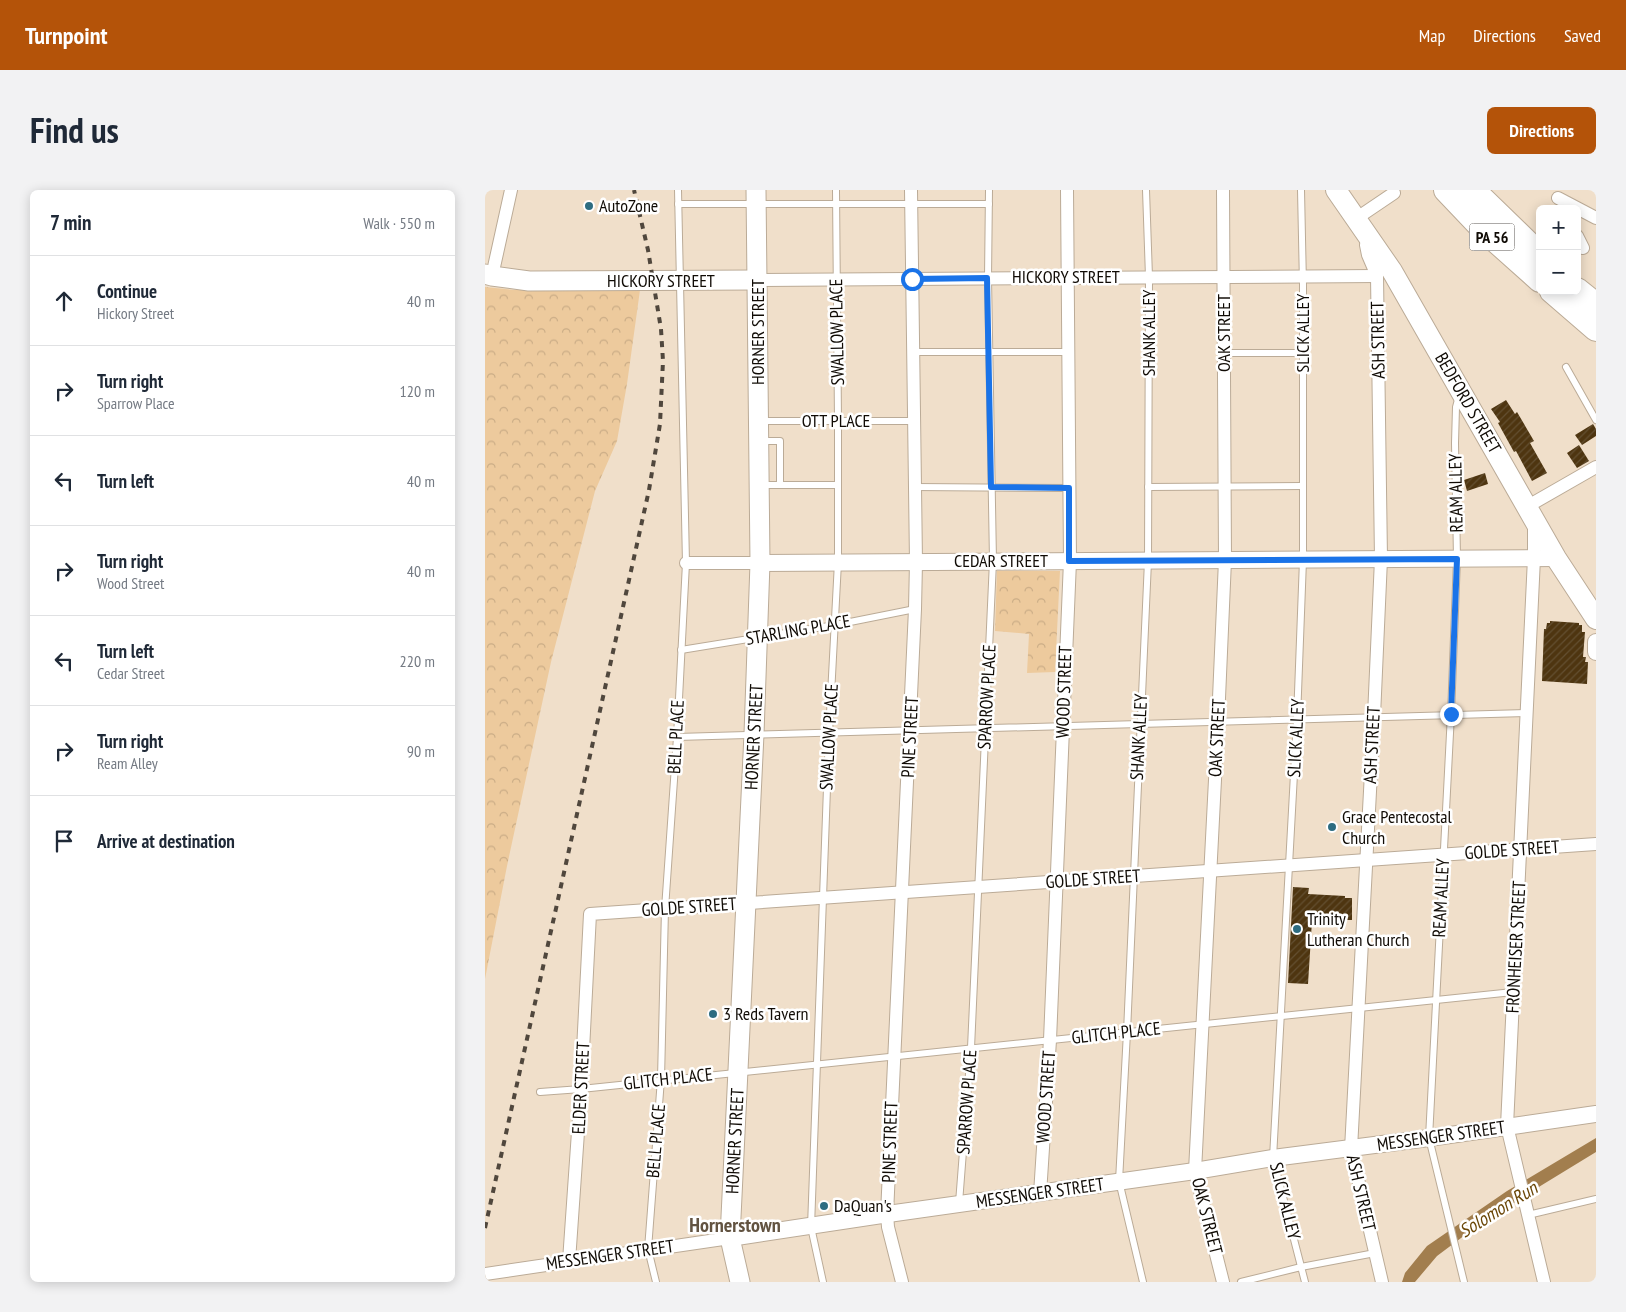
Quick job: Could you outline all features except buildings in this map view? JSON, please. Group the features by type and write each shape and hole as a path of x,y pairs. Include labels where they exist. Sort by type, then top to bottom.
{"highway":[{"name":"PA 56","path":"1446,190 1484,230 1536,276"},
{"name":"PA 56","path":"1473,190 1536,251"},
{"path":"1581,293 1596,305"},
{"path":"1557,295 1596,329"}],"main road":[{"name":"BEDFORD STREET","path":"1336,190 1370,237 1392,272 1556,558 1596,619"},
{"name":"HORNER STREET","path":"740,1282 730,1238 754,734 760,563 756,197"},
{"name":"HICKORY STREET","path":"488,275 529,281 757,280"}],"street":[{"path":"488,275 511,190"},
{"name":"PINE STREET","path":"902,1282 888,1227 887,1214 915,610 911,190"},
{"name":"WOOD STREET","path":"1040,1194 1050,1040 1069,561 1067,190"},
{"name":"OAK STREET","path":"1223,190 1225,560 1195,1171 1223,1282"},
{"path":"1357,218 1394,193"},
{"path":"1558,199 1596,218"},
{"name":"ASH STREET","path":"1370,237 1365,245 1377,276 1381,559 1351,1149 1382,1282"},
{"path":"1581,244 1583,248"},
{"name":"HICKORY STREET","path":"757,280 1377,276"},
{"path":"1531,512 1596,467"},
{"name":"FRONHEISER STREET","path":"1531,512 1534,558 1507,1126 1544,1282"},
{"name":"CEDAR STREET","path":"686,563 1556,558"},
{"path":"1596,642 1596,652"},
{"name":"GOLDE STREET","path":"589,914 1596,844"},
{"name":"ELDER STREET","path":"569,1261 581,1089 589,914"},
{"name":"MESSENGER STREET","path":"485,1274 811,1227 887,1214 1040,1194 1273,1158 1351,1149 1596,1114"}],"lane":[{"name":"BELL PLACE","path":"656,1282 648,1249 661,1080 665,909 686,563 678,190"},
{"name":"SWALLOW PLACE","path":"823,1282 811,1227 829,733 838,562 836,190"},
{"name":"SPARROW PLACE","path":"959,1204 971,1048 993,561 987,278 989,190"},
{"name":"SHANK ALLEY","path":"1143,1282 1119,1181 1148,560 1149,276 1146,190"},
{"name":"SLICK ALLEY","path":"1301,190 1303,276 1303,560 1297,718 1273,1158 1305,1282"},
{"path":"678,204 756,197 837,204 989,204"},
{"path":"913,352 1068,352"},
{"path":"1224,354 1303,353"},
{"path":"1566,367 1596,420"},
{"name":"REAM ALLEY","path":"1461,390 1456,407 1457,559 1429,1138 1464,1282"},
{"name":"OTT PLACE","path":"758,421 913,421"},
{"path":"759,440 780,441 780,485"},
{"path":"759,485 838,484"},
{"path":"1148,487 1303,486"},
{"path":"914,487 1069,488"},
{"name":"STARLING PLACE","path":"681,650 915,610"},
{"path":"677,736 1527,713"},
{"name":"GLITCH PLACE","path":"540,1092 1513,992"},
{"path":"1528,1215 1596,1199"},
{"path":"1241,1282 1301,1267 1375,1252"}],"green space":[{"path":"485,287 514,290 640,290 617,441 595,491 551,662 485,979"},
{"path":"997,571 1060,571 1055,672 1027,673 1029,634 995,631"}],"water":[{"name":"Solomon Run","path":"1596,1138 1596,1152 1469,1232 1437,1256 1415,1282 1402,1282 1405,1273 1427,1246 1507,1191"}],"railway":[{"path":"485,1228 649,490 660,424 663,361 661,329 648,250 634,190"}],"place":[{"name":"AutoZone","path":"589,206"},
{"name":"Grace Pentecostal Church","path":"1332,827"},
{"name":"Trinity Lutheran Church","path":"1297,929"},
{"name":"3 Reds Tavern","path":"713,1014"},
{"name":"DaQuan's","path":"824,1206"}],"district":[{"name":"Hornerstown","path":"735,1225"}],"route":[{"path":"912,279 987,278 991,487 1069,488 1069,561 1457,559 1451,714"}]}
